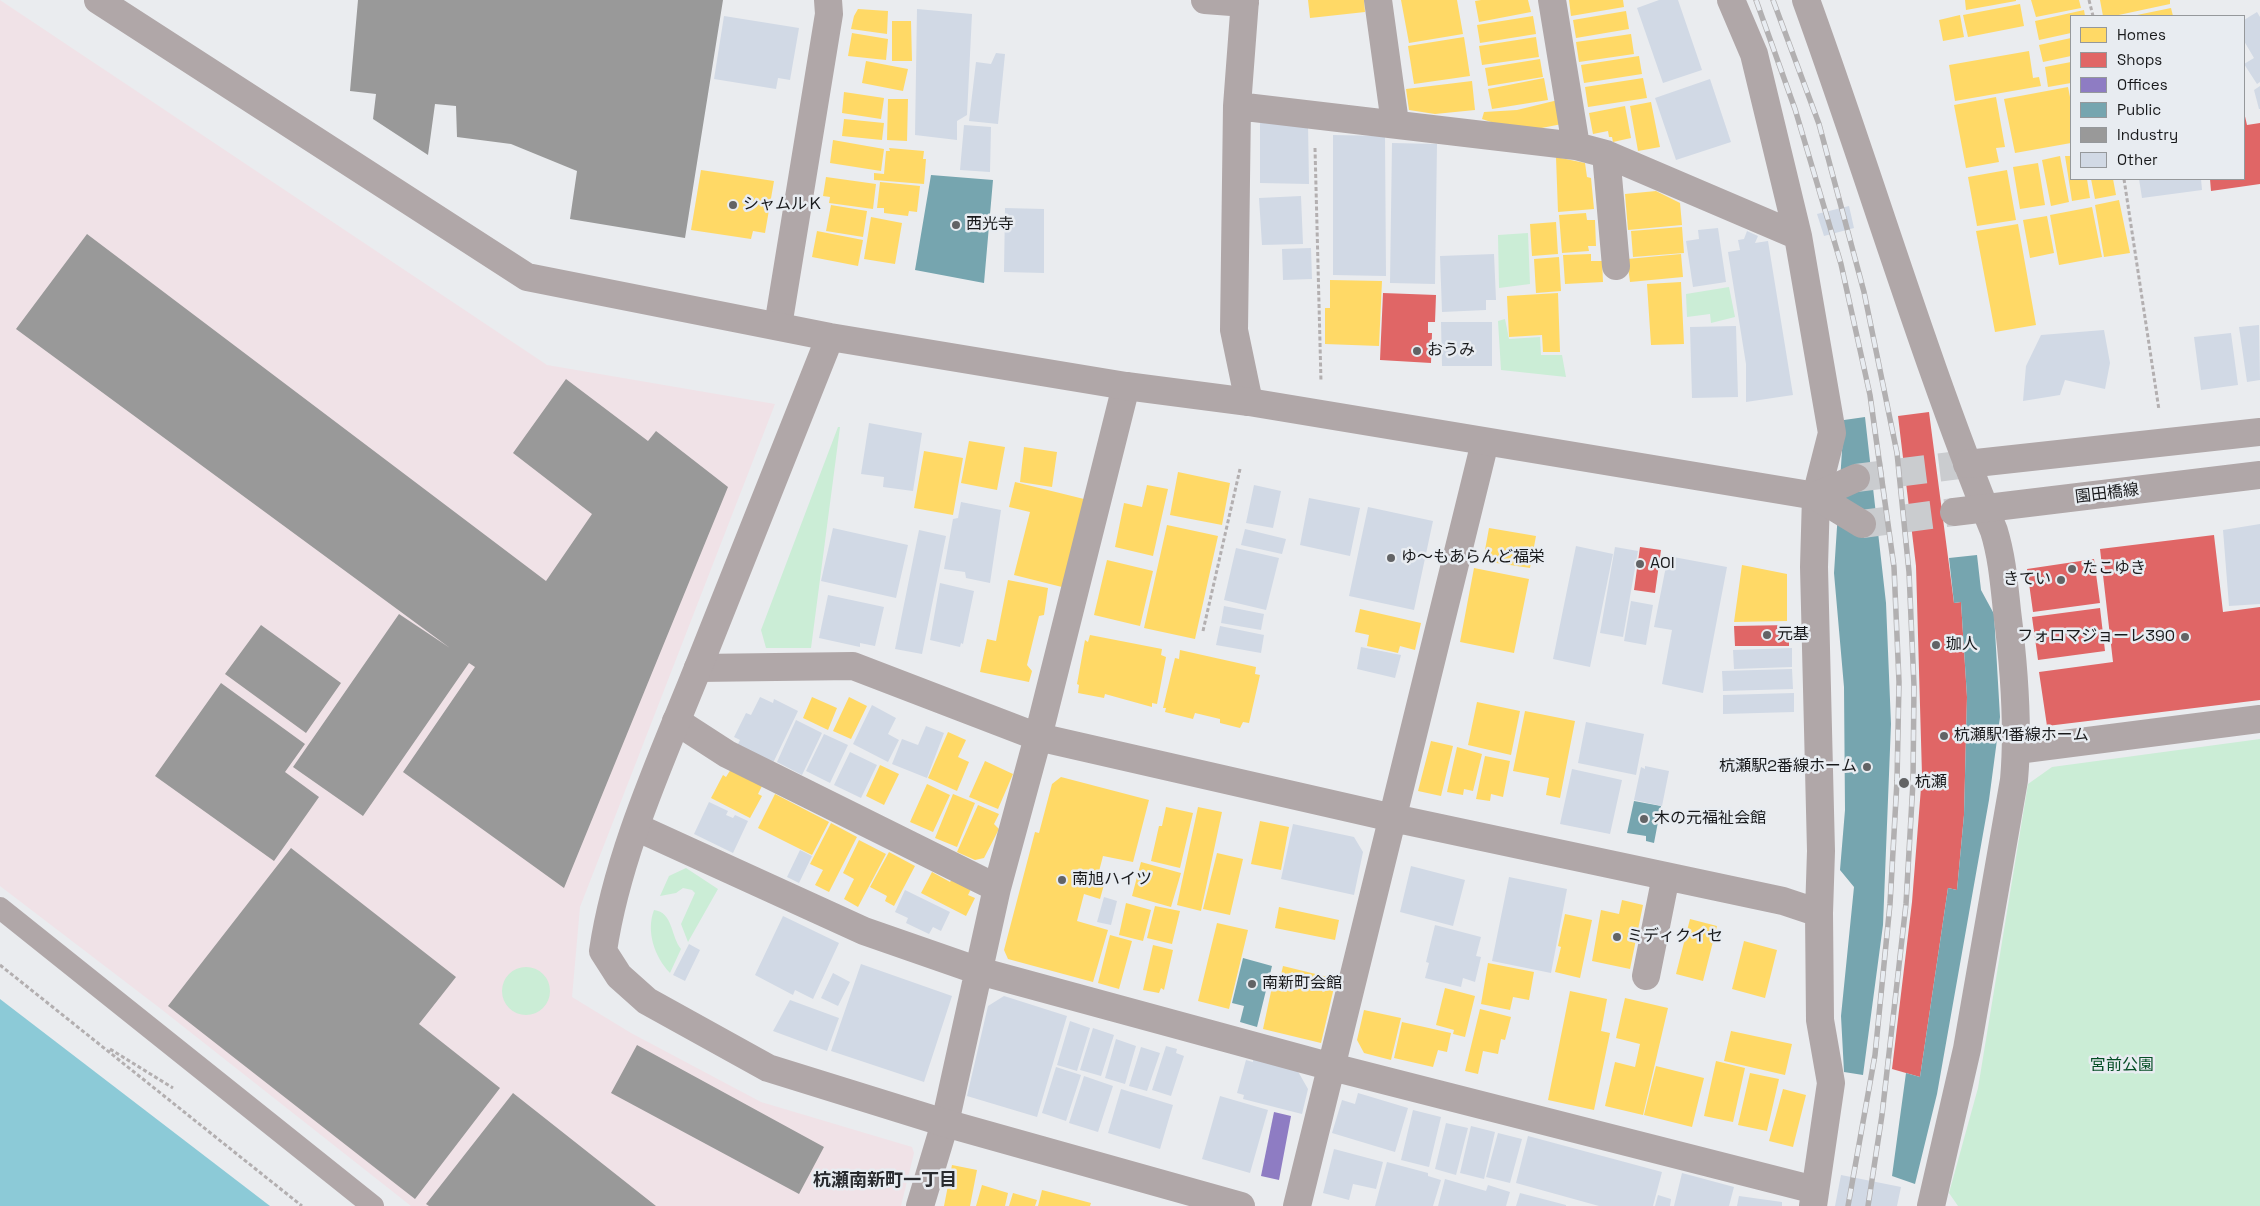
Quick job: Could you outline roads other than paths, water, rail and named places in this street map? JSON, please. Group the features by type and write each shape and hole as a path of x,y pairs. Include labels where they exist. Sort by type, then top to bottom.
{"street":[{"path":"98,0 527,277 830,337 1126,386 1249,402 1322,416 1816,496 1862,524"},
{"path":"778,326 829,14 828,0"},
{"path":"1205,0 1245,1 1238,106 1234,330 1249,402"},
{"path":"1378,0 1395,123"},
{"path":"1552,0 1576,146"},
{"path":"636,827 864,931 979,971 1814,1198 1831,1083 1820,1020 1819,913 1821,851 1814,567 1816,496 1832,433 1798,236 1754,54 1731,0"},
{"path":"1806,0 1834,76 1912,314 2000,552 2012,652 2017,750 2014,780 1967,1049 1930,1206"},
{"path":"1238,106 1395,123 1576,146 1606,154 1798,236"},
{"path":"1606,154 1616,266"},
{"path":"830,337 676,721 636,827 608,915 603,951 619,976 647,1001 768,1068 945,1123 1241,1206"},
{"path":"920,1206 945,1123 997,888 1038,737 1126,386"},
{"path":"1967,464 2260,432"},
{"path":"1297,1206 1485,442"},
{"name":"園田橋線","path":"1954,512 2260,475"},
{"path":"1816,496 1856,478"},
{"path":"698,668 853,666 1038,737 1394,818 1783,901 1819,913"},
{"path":"2017,750 2260,719"},
{"path":"676,721 727,754 997,888"},
{"path":"1646,976 1666,876"},
{"path":"0,908 373,1206"}],"water":[{"path":"0,999 270,1206 0,1206"}],"tunnel":[{"path":"1856,478 1967,464"},
{"path":"1862,524 1954,512"}],"railway":[{"path":"1756,0 1795,109 1841,264 1870,395 1894,567 1899,682 1897,781 1890,904 1875,1055 1848,1206"},
{"path":"1773,0 1819,124 1864,292 1897,453 1909,572 1914,686 1913,782 1906,904 1882,1115 1868,1206"}],"place":[{"name":"シャムルＫ","path":"733,205"},
{"name":"西光寺","path":"956,225"},
{"name":"おうみ","path":"1417,351"},
{"name":"ゆ～もあらんど福栄","path":"1391,558"},
{"name":"AOI","path":"1640,564"},
{"name":"たこゆき","path":"2072,569"},
{"name":"きてい","path":"2061,580"},
{"name":"元基","path":"1767,635"},
{"name":"フォロマジョーレ390","path":"2185,637"},
{"name":"珈人","path":"1936,645"},
{"name":"杭瀬駅1番線ホーム","path":"1944,736"},
{"name":"杭瀬駅2番線ホーム","path":"1867,767"},
{"name":"杭瀬","path":"1904,783"},
{"name":"木の元福祉会館","path":"1644,819"},
{"name":"南旭ハイツ","path":"1062,880"},
{"name":"ミディクイセ","path":"1617,937"},
{"name":"南新町会館","path":"1252,984"}],"district":[{"name":"杭瀬南新町一丁目","path":"885,1181"}],"park label":[{"name":"宮前公園","path":"2122,1066"}]}
